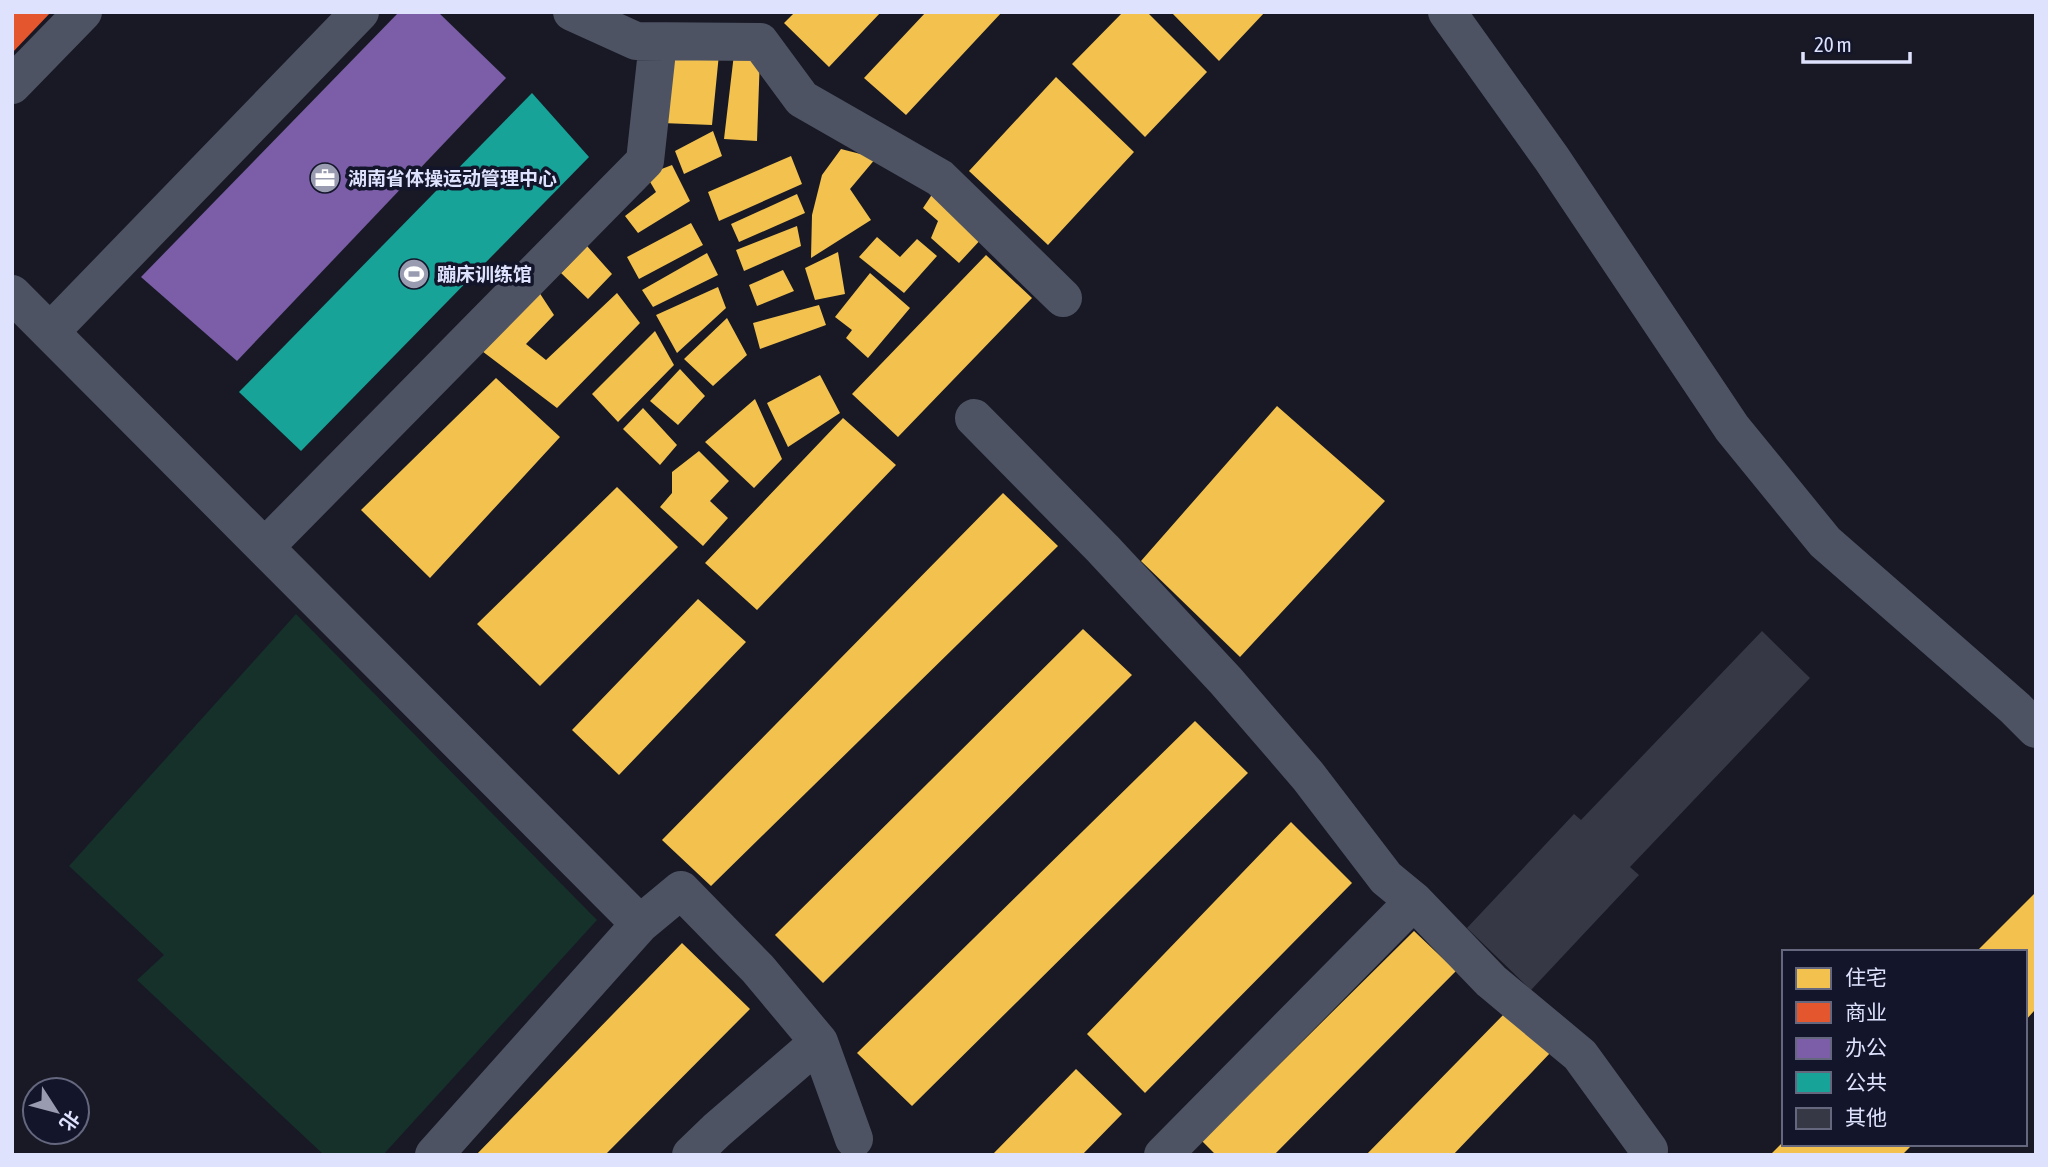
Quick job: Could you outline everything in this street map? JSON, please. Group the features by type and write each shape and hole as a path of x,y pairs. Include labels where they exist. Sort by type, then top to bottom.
{"street":[{"path":"12,85 83,12"},
{"path":"50,332 360,12"},
{"path":"572,12 636,41 760,42 802,99 940,178 1063,298"},
{"path":"1447,12 1552,159 1732,428 1825,542 2029,708"},
{"path":"265,547 645,161 658,42"},
{"path":"12,294 640,924"},
{"path":"974,418 1226,681 1308,776 1386,878 1414,901 1491,981 1580,1055 1650,1150"},
{"path":"434,1155 640,924 681,890 758,969 819,1042 854,1150"},
{"path":"1163,1155 1414,901"},
{"path":"691,1155 819,1042"}],"green space":[{"path":"296,614 597,920 383,1155 324,1155 137,980 164,955 69,866"}],"building: 住宅":[{"path":"795,12 881,12 829,67 784,23"},
{"path":"926,12 1002,12 906,115 864,78"},
{"path":"1123,12 1147,12 1207,72 1145,137 1072,64"},
{"path":"1171,12 1265,12 1219,61"},
{"path":"668,53 719,54 712,125 662,123"},
{"path":"734,54 760,56 757,141 724,139"},
{"path":"1056,77 1134,152 1048,245 969,171"},
{"path":"713,131 722,156 684,174 675,151"},
{"path":"841,149 876,158 850,189 871,220 811,258 812,215 822,175"},
{"path":"791,156 802,184 719,221 708,192"},
{"path":"672,165 690,201 638,233 625,216 656,192 646,175"},
{"path":"933,193 984,236 959,263 931,238 938,221 923,208"},
{"path":"797,194 805,213 739,242 731,224"},
{"path":"691,223 703,245 639,279 627,257"},
{"path":"797,226 801,246 744,271 736,250"},
{"path":"877,237 900,257 917,239 937,256 904,293 859,257"},
{"path":"587,246 612,274 588,299 561,273"},
{"path":"838,252 845,294 815,300 805,268"},
{"path":"707,253 718,275 653,307 642,290"},
{"path":"986,255 1032,298 898,437 852,394"},
{"path":"783,270 794,291 757,306 749,285"},
{"path":"870,273 910,308 868,358 846,338 852,330 835,317"},
{"path":"718,287 726,308 677,353 656,315"},
{"path":"537,289 554,315 526,344 546,360 617,293 640,323 557,408 478,348"},
{"path":"819,305 826,325 760,349 753,323"},
{"path":"727,318 747,355 713,386 684,359"},
{"path":"655,331 674,365 618,422 592,394"},
{"path":"680,369 705,396 678,425 650,401"},
{"path":"820,375 840,413 788,447 767,403"},
{"path":"496,378 560,437 430,578 361,510"},
{"path":"755,399 782,459 754,488 705,442"},
{"path":"1277,406 1385,501 1240,657 1141,561"},
{"path":"643,408 677,445 660,465 623,429"},
{"path":"843,418 896,465 757,610 705,563"},
{"path":"699,451 729,481 710,501 728,518 703,546 660,507 672,493 672,472"},
{"path":"617,487 678,547 540,686 477,624"},
{"path":"1003,493 1058,546 711,886 662,840"},
{"path":"698,599 746,642 619,775 572,730"},
{"path":"1083,629 1132,675 823,983 775,935"},
{"path":"1195,721 1248,773 912,1106 857,1053"},
{"path":"1291,822 1352,883 1145,1093 1087,1034"},
{"path":"2036,892 2036,1014 2034,1011 2027,1019 2027,950 1978,950"},
{"path":"1414,931 1456,971 1274,1155 1216,1155 1202,1141"},
{"path":"682,943 750,1009 605,1155 476,1155"},
{"path":"1506,1012 1551,1052 1453,1155 1366,1155"},
{"path":"1076,1069 1122,1114 1082,1155 992,1155"},
{"path":"1782,1143 1782,1146 1911,1146 1902,1155 1770,1155"}],"building: 商业":[{"path":"12,12 51,12 12,53"}],"building: 办公":[{"name":"湖南省体操运动管理中心","path":"399,12 438,12 506,78 237,361 141,277"}],"building: 公共":[{"name":"蹦床训练馆","path":"532,93 589,157 301,451 239,392"}],"building: 其他":[{"path":"1762,631 1810,678 1630,867 1639,875 1531,990 1467,928 1574,814 1581,820"}],"place":[{"name":"湖南省体操运动管理中心","path":"325,178"},
{"name":"蹦床训练馆","path":"414,274"}]}
